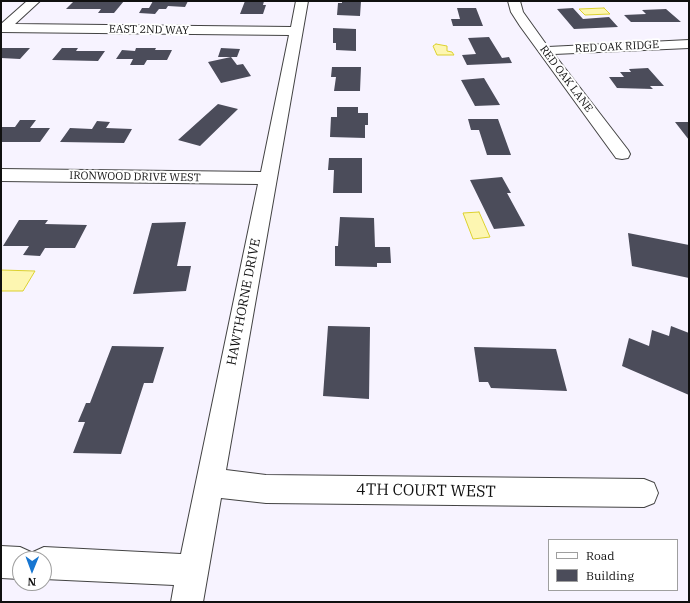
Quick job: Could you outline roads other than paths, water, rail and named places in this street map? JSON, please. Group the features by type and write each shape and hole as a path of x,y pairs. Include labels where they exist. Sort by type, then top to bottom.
{"street":[{"path":"2,28 34,1"},
{"name":"HAWTHORNE DRIVE","path":"187,602 302,1"},
{"name":"RED OAK LANE","path":"514,1 520,16 622,154"},
{"name":"EAST 2ND WAY","path":"2,28 296,31"},
{"name":"RED OAK RIDGE","path":"545,51 689,44"},
{"name":"IRONWOOD DRIVE WEST","path":"1,175 268,178"},
{"name":"4TH COURT WEST","path":"210,484 266,489 644,493"},
{"path":"1,562 12,563"},
{"path":"52,564 192,570"}]}
